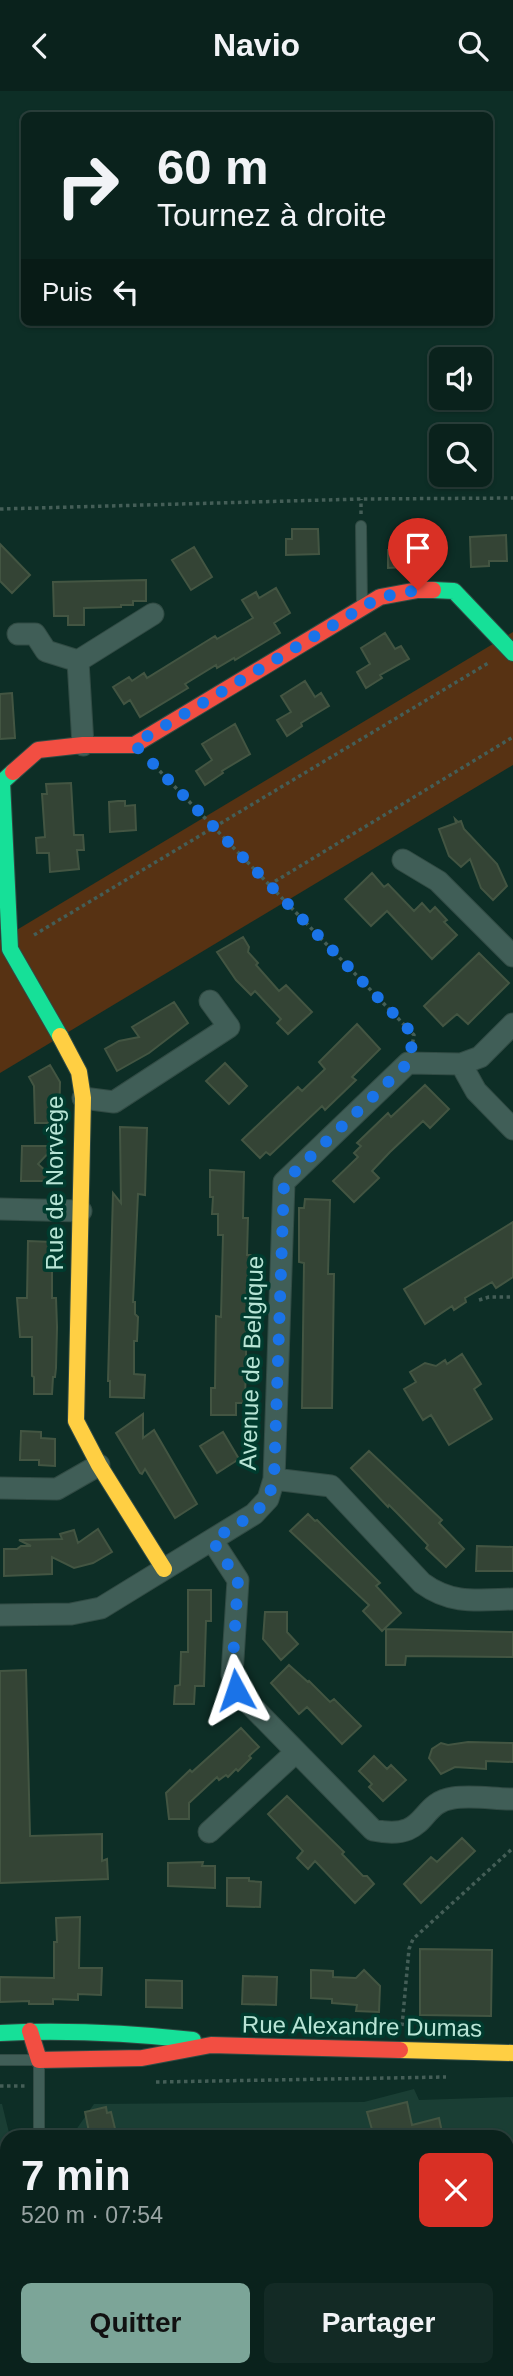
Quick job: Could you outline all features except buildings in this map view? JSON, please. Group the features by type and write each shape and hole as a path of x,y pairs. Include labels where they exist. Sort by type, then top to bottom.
{"street":[{"name":"Rue de Norvège","path":"164,1569 99,1465 76,1421 83,1098 79,1072 10,949 1,782 38,750 83,745 134,744 380,597 418,590 454,591 512,652"},
{"path":"18,633 35,634 46,651 78,661 153,614"},
{"path":"78,661 83,745"},
{"path":"403,860 438,881 513,956"},
{"path":"83,1098 114,1102 229,1027 210,1001"},
{"path":"408,1063 461,1064 480,1056 513,1024"},
{"name":"Avenue de Belgique","path":"0,1615 71,1614 101,1608 254,1514 268,1499 274,1479 284,1182 408,1063"},
{"path":"461,1064 476,1091 513,1129"},
{"path":"0,1209 81,1211"},
{"path":"0,1487 57,1489 99,1465"},
{"path":"274,1479 331,1486 422,1583 437,1594 458,1600 513,1599"},
{"path":"212,1540 238,1580 232,1675 236,1690 373,1830 392,1834 412,1829 438,1804 452,1798 513,1799"},
{"path":"209,1832 296,1752"},
{"path":"30,2031 43,2056"},
{"name":"Rue Alexandre Dumas","path":"0,2033 118,2033 183,2038 211,2045"},
{"name":"Rue Alexandre Dumas","path":"43,2056 142,2058 211,2045 513,2053"}],"lane":[{"path":"360,526 362,608"},
{"path":"57,2044 68,2040 99,2039 118,2033"},
{"path":"0,2060 43,2056 38,2086 38,2130"}],"path":[{"path":"0,509 361,499 513,498"},
{"path":"10,949 512,652"},
{"path":"269,885 513,737"},
{"path":"134,744 414,1035 408,1063"},
{"path":"479,1300 489,1297 513,1297"},
{"path":"399,2049 409,1948 413,1939 513,1848"},
{"path":"143,2082 458,2077"},
{"path":"0,2086 38,2086"}],"shaded area":[{"path":"513,632 513,765 0,1073 0,940"},
{"path":"414,2089 419,2100 513,2097 513,2130 76,2130 94,2104 364,2102"},
{"path":"2,2104 8,2130 0,2130"}],"traffic: fast":[{"path":"433,590 454,591 513,653"},
{"path":"13,772 2,782 10,949 60,1036"},
{"path":"0,2033 97,2033 193,2040"}],"traffic: slow":[{"path":"60,1036 79,1072 83,1098 76,1421 99,1465 164,1569"},
{"path":"400,2050 513,2053"}],"traffic: jam":[{"path":"13,772 38,750 83,745 134,745 380,597 433,590"},
{"path":"30,2031 39,2060 142,2058 211,2045 400,2050"}],"route":[{"path":"236,1690 232,1675 238,1580 212,1540 254,1514 268,1499 274,1479 284,1182 408,1063 414,1035 134,744 380,597 418,590"}]}
